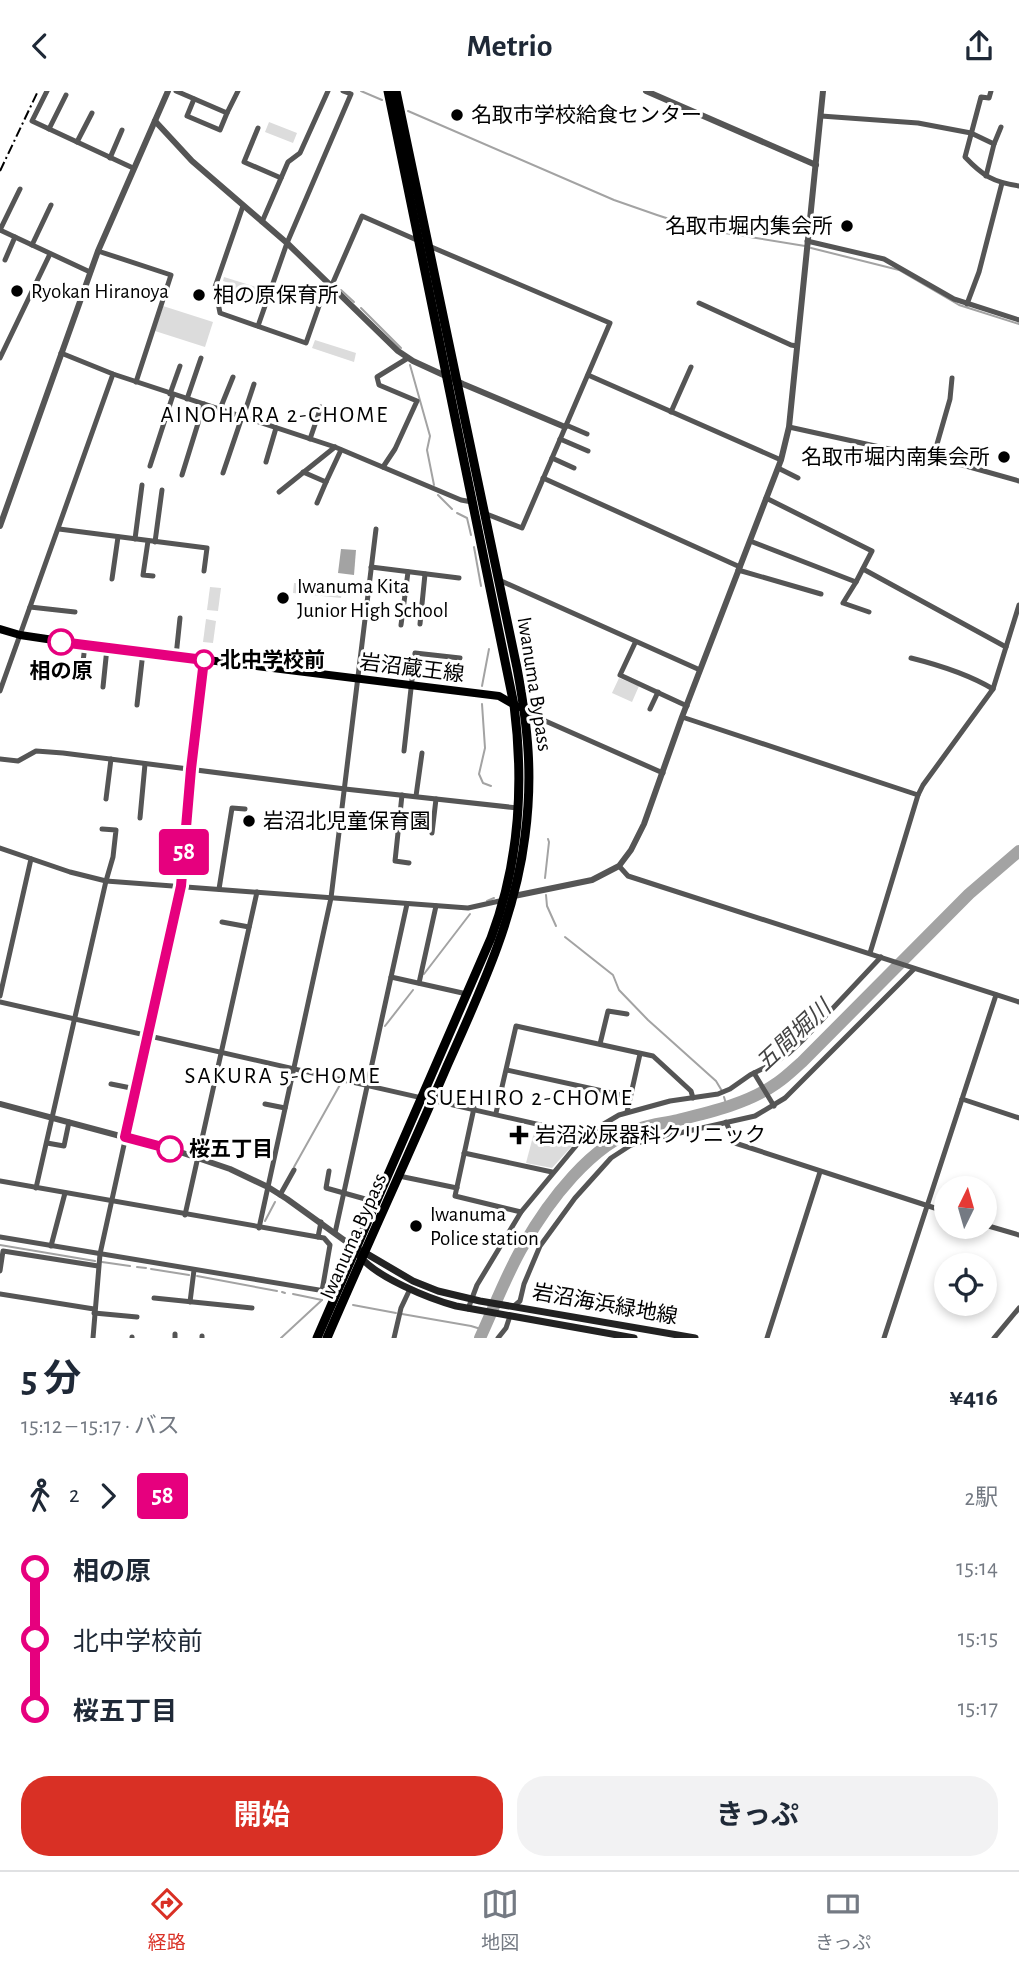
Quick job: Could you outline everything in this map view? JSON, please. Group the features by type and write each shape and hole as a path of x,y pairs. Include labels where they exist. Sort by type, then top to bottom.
{"highway":[{"name":"Iwanuma Bypass","path":"317,1338 376,1202 489,968 514,896 525,840 528,806 529,764 525,712 459,382 388,91"},
{"name":"Iwanuma Bypass","path":"327,1338 399,1176 467,994 491,938 503,900 518,808 520,767 514,705 447,376 396,91"}],"main road":[{"name":"岩沼蔵王線","path":"0,629 20,635 107,648 499,697 525,712"},
{"path":"355,1248 377,1270 410,1289 432,1299 472,1310"},
{"path":"363,1256 438,1291 476,1300"},
{"name":"岩沼海浜緑地線","path":"476,1300 695,1338"},
{"name":"岩沼海浜緑地線","path":"472,1310 634,1338"}],"street":[{"path":"47,91 32,121 133,168"},
{"path":"0,526 97,251 169,91"},
{"path":"176,91 227,113"},
{"path":"194,99 187,116 220,130 238,91"},
{"path":"262,222 288,162 300,153 328,91"},
{"path":"258,326 287,243 351,94 343,91"},
{"path":"646,91 816,165"},
{"path":"0,848 70,872 106,881 468,908 592,880 619,866 644,824 682,717 781,460 789,427 823,91"},
{"path":"991,91 989,98 981,97 965,156 986,176 1019,186"},
{"path":"49,129 66,95"},
{"path":"77,142 92,113"},
{"path":"821,116 918,123 971,133 994,144"},
{"path":"155,121 192,160 287,243 390,345 408,358 459,382 587,434"},
{"path":"986,176 1000,127"},
{"path":"258,128 244,162 281,178"},
{"path":"110,158 122,130"},
{"path":"967,304 979,272 1002,183"},
{"path":"20,188 0,230 90,272"},
{"path":"32,245 51,205"},
{"path":"243,206 215,287 220,313 306,343 329,285 362,215 611,323 522,528 484,513"},
{"path":"5,260 15,237"},
{"path":"807,244 884,259 954,299 1019,320"},
{"path":"97,251 171,275 136,382"},
{"path":"0,358 50,254"},
{"path":"699,303 791,345 797,345"},
{"path":"0,338 7,342"},
{"path":"61,353 136,382 338,449 461,500 474,502"},
{"path":"383,467 396,448 416,401 379,385 377,377 408,358"},
{"path":"187,399 201,359"},
{"path":"150,466 180,366"},
{"path":"671,412 691,367"},
{"path":"0,691 113,374"},
{"path":"588,375 781,460"},
{"path":"220,409 233,377"},
{"path":"933,458 950,399 952,378"},
{"path":"223,473 254,384"},
{"path":"182,475 204,404"},
{"path":"310,439 321,407"},
{"path":"789,427 933,458 1019,481"},
{"path":"266,462 276,428"},
{"path":"560,439 588,451"},
{"path":"279,492 338,449"},
{"path":"317,503 338,449"},
{"path":"552,458 574,468"},
{"path":"778,468 798,478"},
{"path":"303,472 326,482"},
{"path":"543,478 739,568 821,594"},
{"path":"135,539 142,485"},
{"path":"155,542 162,490"},
{"path":"766,498 872,551 843,603 869,612"},
{"path":"59,529 207,548 204,571"},
{"path":"259,1228 331,898 376,529"},
{"path":"112,579 118,537"},
{"path":"148,541 143,575 153,576"},
{"path":"750,541 856,582"},
{"path":"371,567 459,578"},
{"path":"863,569 1006,647"},
{"path":"401,625 408,572"},
{"path":"421,624 425,574"},
{"path":"499,580 700,670"},
{"path":"870,953 918,795 993,689 1019,605"},
{"path":"30,607 75,612"},
{"path":"176,656 180,618"},
{"path":"635,643 620,675 687,706"},
{"path":"81,679 85,645"},
{"path":"103,687 107,648"},
{"path":"137,705 143,652"},
{"path":"404,751 415,653 460,658"},
{"path":"911,658 979,681 993,689"},
{"path":"93,1338 100,1254 181,886 204,660"},
{"path":"650,709 658,692"},
{"path":"525,712 663,773"},
{"path":"682,717 918,795"},
{"path":"0,759 18,761 38,751 518,808"},
{"path":"416,796 422,753"},
{"path":"106,799 111,759"},
{"path":"140,818 145,764"},
{"path":"402,795 396,861 409,863"},
{"path":"432,833 436,799"},
{"path":"219,889 232,808 245,809"},
{"path":"36,1188 113,857 116,831 102,829"},
{"path":"0,996 31,859"},
{"path":"619,866 628,876 1019,1002"},
{"path":"186,1215 257,892"},
{"path":"335,1233 407,904"},
{"path":"419,983 436,906"},
{"path":"222,922 249,927"},
{"path":"0,953 9,955"},
{"path":"472,1310 477,1285 521,1212 585,1135 627,1112 718,1094 755,1075 788,1054 882,958"},
{"path":"511,1306 520,1301 540,1246 575,1198 611,1158 644,1140 755,1115 785,1098 912,969"},
{"path":"391,977 467,994"},
{"path":"884,1338 996,995"},
{"path":"0,1002 585,1135"},
{"path":"600,1044 608,1011 627,1014"},
{"path":"496,1113 516,1026 653,1056 691,1091 693,1098"},
{"path":"627,1112 640,1054"},
{"path":"507,1070 630,1097"},
{"path":"755,1075 773,1105"},
{"path":"111,1084 136,1089"},
{"path":"962,1099 1019,1118"},
{"path":"0,1104 198,1158 239,1174 268,1187 355,1248"},
{"path":"265,1104 285,1108"},
{"path":"474,1108 455,1196 521,1212"},
{"path":"47,1143 64,1146 69,1122"},
{"path":"726,1122 735,1143 934,1208"},
{"path":"464,1153 552,1172"},
{"path":"280,1195 294,1170"},
{"path":"329,1171 326,1188 376,1202"},
{"path":"767,1338 820,1172"},
{"path":"399,1176 457,1188"},
{"path":"0,1181 324,1238 330,1245 321,1291"},
{"path":"51,1246 65,1193"},
{"path":"318,1237 321,1222"},
{"path":"998,1229 1019,1235"},
{"path":"0,1237 337,1293"},
{"path":"0,1271 3,1251 98,1266"},
{"path":"190,1301 194,1270"},
{"path":"394,1338 401,1308 410,1289"},
{"path":"0,1294 137,1317"},
{"path":"154,1298 252,1308"},
{"path":"994,1338 1019,1308"},
{"path":"498,1338 506,1328 508,1316"}],"shaded area":[{"path":"269,122 297,133 293,143 265,132"},
{"path":"224,277 266,290 262,301 232,291 233,288 228,287 229,283 223,281"},
{"path":"163,306 213,322 205,347 155,331"},
{"path":"315,340 356,353 354,362 312,348"},
{"path":"341,549 356,550 354,575 338,573"},
{"path":"294,583 342,588 341,598 293,593"},
{"path":"210,587 221,588 218,611 207,610"},
{"path":"206,619 216,621 213,643 203,642"},
{"path":"619,678 639,686 632,702 612,693"},
{"path":"536,1125 582,1135 552,1168 526,1163"}],"waterway":[{"path":"361,91 382,100"},
{"path":"408,111 614,200 657,215 700,229 805,246"},
{"path":"811,248 899,270 959,305 1019,324"},
{"path":"341,290 354,302"},
{"path":"361,308 401,348"},
{"path":"410,365 430,436 427,450 434,485"},
{"path":"438,495 452,509"},
{"path":"457,513 467,518 471,535"},
{"path":"474,547 481,586"},
{"path":"482,686 489,649"},
{"path":"482,704 485,748 479,774 483,783 491,786"},
{"path":"545,878 548,839"},
{"name":"五間堀川","path":"480,1338 511,1268 533,1229 558,1194 588,1161 605,1147 641,1128 729,1106 780,1081 969,894 1019,851"},
{"path":"546,895 547,906 556,926"},
{"path":"487,901 494,898"},
{"path":"424,974 470,914"},
{"path":"565,937 613,975 619,990 716,1081 722,1091"},
{"path":"385,1026 413,990"},
{"path":"294,1167 341,1083"},
{"path":"724,1097 727,1107"},
{"path":"265,1221 275,1202"},
{"path":"0,1245 95,1261"},
{"path":"102,1262 130,1266"},
{"path":"137,1267 146,1268"},
{"path":"151,1269 189,1275"},
{"path":"197,1276 277,1291"},
{"path":"293,1294 322,1300"},
{"path":"281,1338 322,1300"},
{"path":"353,1305 396,1313"},
{"path":"402,1314 484,1330"}],"railway":[{"path":"0,171 38,91"}],"bus line":[{"name":"58","path":"61,642 204,660 181,886 125,1137 170,1149"}],"place":[{"name":"名取市学校給食センター","path":"457,115"},
{"name":"名取市堀内集会所","path":"847,226"},
{"name":"Ryokan Hiranoya","path":"17,291"},
{"name":"相の原保育所","path":"199,295"},
{"name":"名取市堀内南集会所","path":"1004,457"},
{"name":"Iwanuma Kita Junior High School","path":"283,598"},
{"name":"相の原","path":"61,642"},
{"name":"北中学校前","path":"204,660"},
{"name":"岩沼北児童保育園","path":"249,821"},
{"name":"岩沼泌尿器科クリニック","path":"519,1135"},
{"name":"桜五丁目","path":"170,1149"},
{"name":"Iwanuma Police station","path":"416,1226"}],"district":[{"name":"AINOHARA 2-CHOME","path":"275,414"},
{"name":"SAKURA 5-CHOME","path":"283,1075"},
{"name":"SUEHIRO 2-CHOME","path":"530,1097"}]}
